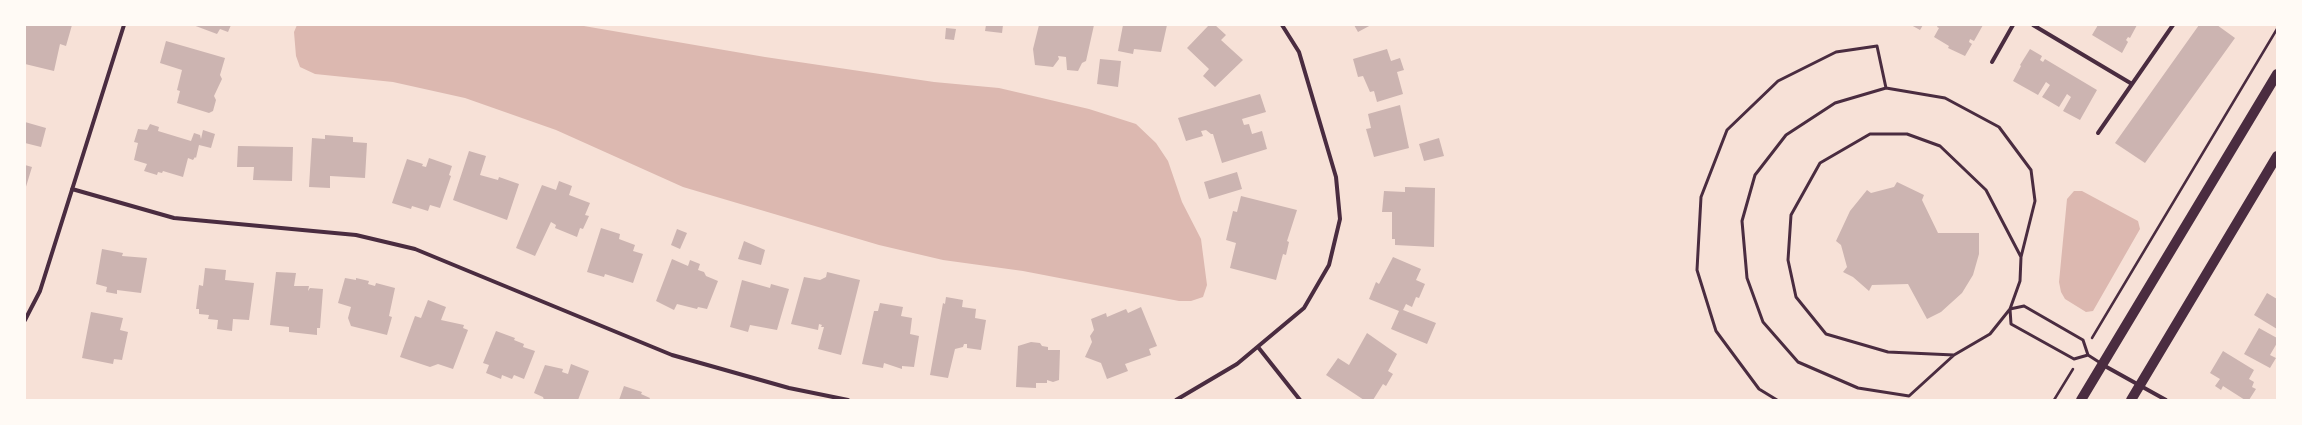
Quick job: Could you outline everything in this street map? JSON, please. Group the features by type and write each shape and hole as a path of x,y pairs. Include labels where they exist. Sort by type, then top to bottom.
{"main road":[{"path":"2081,400 2277,74"},
{"path":"2131,400 2277,156"}],"street":[{"path":"25,320 40,291 124,25"},
{"path":"1176,400 1237,364 1304,308 1329,265 1340,219 1336,177 1299,52 1282,25"},
{"path":"1992,62 2013,25"},
{"path":"2033,25 2132,84"},
{"path":"2098,133 2173,25"},
{"path":"72,190 174,218 356,235 415,249 672,354 789,388 848,400"},
{"path":"1258,347 1300,400"},
{"path":"2103,364 2166,400"}],"lane":[{"path":"1777,400 1759,389 1716,331 1697,270 1701,197 1727,130 1778,81 1836,52 1877,46 1886,88"},
{"path":"1886,88 1945,98 1999,128 2031,170 2036,201 2021,257 2020,281 2010,309 1990,334 1954,355 1910,398 1858,388 1798,362 1762,322 1747,278 1742,221 1755,175 1786,135 1835,103 1886,88"},
{"path":"1954,355 1888,352 1826,334 1796,297 1788,260 1791,215 1820,162 1870,134 1907,134 1940,146 1986,190 2021,257"},
{"path":"2010,309 2024,306 2083,340 2088,355 2103,364"},
{"path":"2010,309 2011,324 2074,359 2088,355"}],"path":[{"path":"2102,323 2277,29"}],"shaded area":[{"path":"297,25 578,25 765,57 934,82 999,88 1089,109 1136,124 1156,143 1168,161 1182,202 1201,239 1207,285 1203,297 1191,301 1179,301 1023,271 943,260 879,245 683,187 556,130 465,98 393,82 315,74 300,67 296,56 294,32"},
{"path":"2074,191 2082,191 2138,221 2140,229 2093,311 2086,312 2065,299 2061,292 2059,282 2067,199"}],"building":[{"path":"25,25 72,25 66,46 60,44 54,71 25,64"},
{"path":"193,25 231,25 228,32 220,29 217,34"},
{"path":"986,25 1003,25 1002,33 985,31"},
{"path":"1039,25 1094,25 1086,61 1082,63 1078,71 1067,70 1066,57 1058,56 1059,59 1053,67 1035,65 1033,49"},
{"path":"1123,25 1167,25 1161,52 1134,49 1133,54 1118,51"},
{"path":"1209,25 1215,25 1226,35 1221,40 1243,60 1215,87 1203,76 1209,69 1187,48"},
{"path":"1354,25 1371,25 1358,32"},
{"path":"1911,25 1923,25 1920,30"},
{"path":"1938,25 1983,25 1974,41 1970,39 1969,42 1972,44 1965,56 1948,48 1949,46 1934,37 1939,28 1937,27"},
{"path":"2098,25 2137,25 2130,38 2128,37 2126,40 2128,42 2122,53 2092,35"},
{"path":"2199,25 2217,25 2235,38 2145,163 2115,143"},
{"path":"946,28 956,29 954,40 945,39"},
{"path":"166,41 225,58 220,75 222,79 214,96 216,100 213,111 209,113 177,103 180,91 177,90 182,70 160,63"},
{"path":"1387,49 1391,61 1400,58 1404,70 1397,72 1403,94 1377,102 1374,91 1370,92 1363,76 1358,77 1353,59"},
{"path":"2030,49 2042,56 2040,60 2043,62 2045,59 2097,90 2080,120 2063,111 2071,97 2067,94 2059,107 2042,97 2050,85 2046,82 2038,95 2013,81 2021,66 2020,65"},
{"path":"1100,59 1121,61 1118,87 1097,84"},
{"path":"1260,94 1266,112 1242,119 1244,125 1249,124 1252,134 1262,131 1267,149 1222,163 1213,134 1206,130 1201,131 1203,136 1186,141 1178,118"},
{"path":"1400,105 1409,148 1374,157 1366,129 1371,128 1368,114"},
{"path":"25,122 46,128 41,147 25,143"},
{"path":"150,124 159,127 158,131 191,141 194,133 200,135 201,139 203,130 215,134 211,148 199,145 196,158 195,157 193,160 188,158 183,177 163,171 162,173 158,172 157,175 144,171 147,164 134,160 138,143 134,142 138,129 147,130"},
{"path":"325,135 353,137 353,142 367,143 365,178 330,176 330,188 309,187 312,138 325,139"},
{"path":"1439,138 1444,156 1424,161 1419,144"},
{"path":"238,146 293,147 292,181 253,180 254,167 237,167"},
{"path":"469,151 486,156 480,175 498,180 499,177 519,184 507,220 453,200"},
{"path":"429,158 452,166 449,175 451,176 440,208 430,205 428,211 412,206 411,209 392,203 407,159 423,164 422,166 426,167"},
{"path":"25,165 32,167 25,190"},
{"path":"1237,172 1242,189 1209,199 1204,182"},
{"path":"559,181 572,186 569,195 590,203 585,215 589,216 583,229 580,228 577,237 555,228 556,225 551,222 535,256 516,248 542,185 556,190"},
{"path":"1897,182 1924,195 1922,200 1938,233 1979,233 1979,254 1973,275 1962,293 1941,312 1927,319 1908,284 1872,285 1869,291 1853,277 1843,272 1847,267 1841,245 1836,241 1850,211 1867,190 1871,193 1894,187"},
{"path":"1405,187 1435,188 1434,247 1395,245 1395,239 1392,239 1392,212 1382,212 1384,191 1405,192"},
{"path":"1241,196 1297,210 1287,241 1289,242 1286,255 1283,254 1276,280 1230,268 1236,243 1226,240 1233,211 1237,212"},
{"path":"601,228 620,234 619,239 635,245 633,251 643,254 633,283 605,274 604,277 587,272"},
{"path":"677,229 687,233 680,249 671,245"},
{"path":"744,241 765,250 761,265 738,259"},
{"path":"102,249 123,253 122,256 147,258 141,293 117,290 117,294 106,292 107,287 96,284"},
{"path":"1393,257 1421,269 1416,280 1425,284 1419,298 1416,297 1412,307 1406,304 1403,310 1436,323 1427,344 1391,329 1399,311 1369,299 1376,282 1379,284"},
{"path":"672,259 688,266 690,260 700,264 698,270 704,272 706,276 718,281 707,309 698,307 697,309 677,304 674,310 656,301"},
{"path":"205,268 226,270 225,280 254,283 249,320 233,319 232,331 217,329 218,320 208,319 209,315 199,314 199,309 196,309 199,285 203,286"},
{"path":"276,272 296,273 294,286 309,286 308,291 310,288 323,289 320,328 317,328 317,335 289,332 289,327 270,325"},
{"path":"827,272 860,280 841,355 818,349 824,327 821,327 822,325 819,324 818,330 791,324 804,277 820,280 826,277"},
{"path":"345,278 356,280 356,278 369,281 368,284 375,286 376,283 395,288 389,316 392,317 387,335 351,326 348,318 351,307 338,303"},
{"path":"742,280 770,288 771,284 789,289 777,330 750,325 748,332 730,327"},
{"path":"2267,293 2277,299 2277,329 2254,315"},
{"path":"946,297 963,300 962,307 976,309 975,318 986,320 981,350 967,348 967,344 964,344 963,347 955,349 948,378 930,375 943,303 945,304"},
{"path":"428,300 446,307 441,320 464,325 463,328 468,330 453,369 438,364 430,367 400,357 415,316 421,318"},
{"path":"880,303 903,307 901,316 912,318 910,334 919,336 914,367 902,366 902,369 884,363 883,368 862,364 874,311 878,311"},
{"path":"1141,307 1157,346 1149,349 1151,355 1125,364 1128,371 1107,379 1101,363 1085,357 1092,342 1090,336 1094,330 1091,319 1106,313 1107,317 1126,309 1128,313"},
{"path":"91,312 123,318 120,330 128,332 122,360 114,359 113,364 82,358"},
{"path":"2259,328 2277,338 2277,343 2270,355 2276,358 2270,368 2244,354"},
{"path":"496,331 515,338 514,340 524,344 523,347 535,351 524,379 514,375 512,379 502,375 501,379 486,373 489,365 483,363"},
{"path":"1367,333 1397,354 1388,371 1393,374 1386,386 1383,384 1373,400 1364,400 1326,375 1338,358 1349,365"},
{"path":"1031,342 1040,343 1042,346 1048,347 1048,350 1060,350 1059,380 1053,382 1047,380 1047,383 1036,383 1036,388 1016,387 1018,346"},
{"path":"2223,351 2254,370 2249,379 2254,382 2252,387 2256,389 2249,400 2245,400 2223,386 2221,390 2215,386 2220,379 2210,373"},
{"path":"571,364 589,371 578,400 544,400 543,397 534,393 545,365 563,369 562,372 568,374"},
{"path":"624,386 642,392 641,394 650,398 649,400 619,400"}]}
